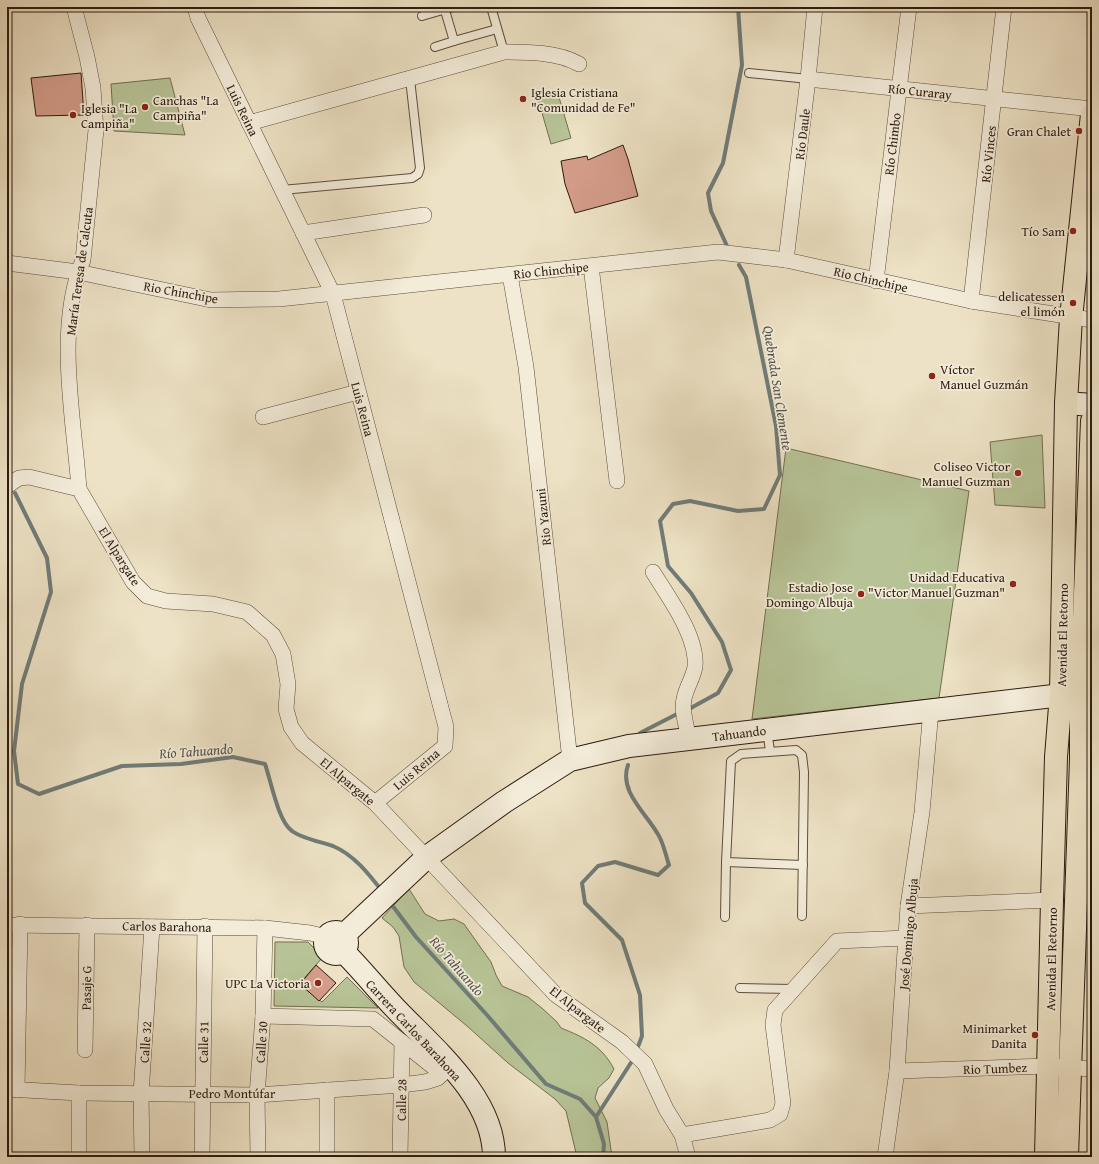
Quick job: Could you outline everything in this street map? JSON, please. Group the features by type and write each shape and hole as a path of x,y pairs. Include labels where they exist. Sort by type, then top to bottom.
{"main road":[{"name":"Avenida El Retorno","path":"1046,1157 1060,1067 1086,759 1071,694 1066,403 1082,319 1092,114"},
{"name":"Avenida El Retorno","path":"1067,1157 1060,1067 1052,900 1056,757 1071,694 1092,421"}],"street":[{"name":"María Teresa de Calcuta","path":"74,7 88,58 93,88 96,130 83,260 78,272 69,327 68,388 79,490"},
{"name":"Luis Reina","path":"195,7 198,18 333,294 444,719 446,736 445,746 375,803"},
{"name":"Río Daule","path":"786,260 808,79 815,7"},
{"name":"Río Chimbo","path":"876,281 909,7"},
{"name":"Río Vinces","path":"971,301 1004,7"},
{"path":"249,123 504,52 520,52 562,57 580,64"},
{"name":"Río Curaray","path":"808,79 1092,109"},
{"path":"303,233 424,215"},
{"name":"Rio Chinchipe","path":"7,263 78,272 212,300 279,299 718,252 786,260 971,301 1082,319"},
{"path":"591,266 617,480"},
{"name":"Rio Yazuni","path":"510,275 526,367 570,760"},
{"path":"263,417 358,392"},
{"path":"1066,403 1092,405"},
{"path":"7,486 19,478 29,477 79,490"},
{"name":"El Alpargate","path":"79,490 133,582 146,596 166,601 213,604 247,612 273,635 283,654 288,684 286,709 291,727 302,742 375,803 423,861 556,994 622,1042 645,1064 666,1109 682,1135 688,1157"},
{"path":"653,572 681,618 694,653 695,666 683,705 689,739"},
{"name":"Tahuando","path":"343,936 423,861 504,802 570,760 629,746 1071,694"},
{"name":"José Domingo Albuja","path":"885,1157 897,1071 903,1006 908,906 922,812 931,710"},
{"path":"1056,757 1086,759"},
{"path":"908,906 1052,900"},
{"path":"12,1089 14,924"},
{"name":"Carlos Barahona","path":"14,924 265,928 343,936"},
{"name":"Pasaje G","path":"85,1050 87,925"},
{"name":"Calle 31","path":"202,1157 205,926"},
{"name":"Calle 32","path":"142,1157 141,1094 152,927"},
{"name":"Calle 30","path":"258,1157 257,1095 263,1016 265,928"},
{"name":"Carrera Carlos Barahona","path":"343,936 446,1070 476,1098 487,1120 494,1148 494,1157"},
{"path":"682,1135 770,1120 780,1114 783,1103 773,1017 775,1010 837,941 906,938"},
{"path":"263,1016 373,1019 402,1042 446,1070"},
{"name":"Calle 28","path":"400,1157 402,1042"},
{"name":"Rio Tumbez","path":"897,1071 1060,1067 1092,1069"},
{"name":"Pedro Montúfar","path":"12,1089 79,1093 257,1095 401,1085 438,1078 446,1070"},
{"path":"327,1090 327,1157"},
{"path":"79,1093 79,1157"}],"lane":[{"path":"491,7 504,52"},
{"path":"422,16 447,8 454,41"},
{"path":"435,47 497,28"},
{"name":"Río Curaray","path":"749,73 808,79"},
{"path":"282,190 412,178 418,174 420,168 410,79"},
{"path":"767,729 770,751"},
{"path":"725,917 731,761 741,754 796,750 802,755 802,916"},
{"path":"726,862 803,864"},
{"path":"740,988 794,989"}],"green space":[{"name":"Canchas \"La Campiña\"","path":"170,78 185,135 114,131 111,84"},
{"path":"558,94 571,138 551,144 538,99"},
{"name":"Coliseo Victor Manuel Guzman","path":"1042,435 1045,508 995,505 990,442"},
{"name":"Estadio Jose Domingo Albuja","path":"786,448 969,491 939,698 752,719"},
{"path":"409,889 425,914 439,921 454,919 464,924 491,962 502,986 528,997 557,1022 561,1028 592,1043 604,1054 614,1069 609,1078 598,1088 595,1098 607,1122 612,1157 577,1157 566,1111 555,1099 508,1063 467,1026 414,982 404,967 399,936 393,927 382,918"},
{"path":"275,942 308,942 323,957 300,983 322,1002 347,977 378,1008 274,1006"}],"building":[{"name":"Iglesia \"La Campiña\"","path":"81,73 84,115 36,116 31,78"},
{"path":"623,145 638,196 575,213 565,184 561,161 587,156 588,160"},
{"name":"UPC La Victoria","path":"316,965 336,983 319,1001 300,984"}],"waterway":[{"name":"Quebrada San Clemente","path":"727,246 711,211 708,193 723,163 742,65 738,7"},
{"name":"Quebrada San Clemente","path":"689,709 718,693 731,670 722,642 691,593 668,566 660,521 673,504 690,501 738,511 764,509 780,475 776,426 746,277 739,265"},
{"name":"Río Tahuando","path":"15,493 47,558 51,592 22,684 14,751 18,784 39,794 122,766 181,764 233,757 265,764 279,810 287,826 301,836 333,846 348,854 366,871 382,891"},
{"name":"Quebrada San Clemente","path":"639,736 640,733 679,713"},
{"name":"Quebrada San Clemente","path":"628,765 626,775 627,785 636,803 660,838 669,865 658,875 615,862 598,866 582,883 585,903 622,940 640,995 642,1036 636,1052"},
{"name":"Río Tahuando","path":"389,901 416,937 487,1015 546,1084 580,1099 596,1117 604,1144 603,1157"},
{"name":"Quebrada San Clemente","path":"596,1117 634,1058"}],"place":[{"name":"Iglesia Cristiana \"Comunidad de Fe\"","path":"523,99"},
{"name":"Canchas \"La Campiña\"","path":"145,107"},
{"name":"Iglesia \"La Campiña\"","path":"73,115"},
{"name":"Gran Chalet","path":"1079,131"},
{"name":"Tío Sam","path":"1073,231"},
{"name":"delicatessen el limón","path":"1073,303"},
{"name":"Víctor Manuel Guzmán","path":"932,376"},
{"name":"Coliseo Victor Manuel Guzman","path":"1018,473"},
{"name":"Unidad Educativa \"Victor Manuel Guzman\"","path":"1013,584"},
{"name":"Estadio Jose Domingo Albuja","path":"861,594"},
{"name":"UPC La Victoria","path":"318,983"},
{"name":"Minimarket Danita","path":"1035,1035"}]}
